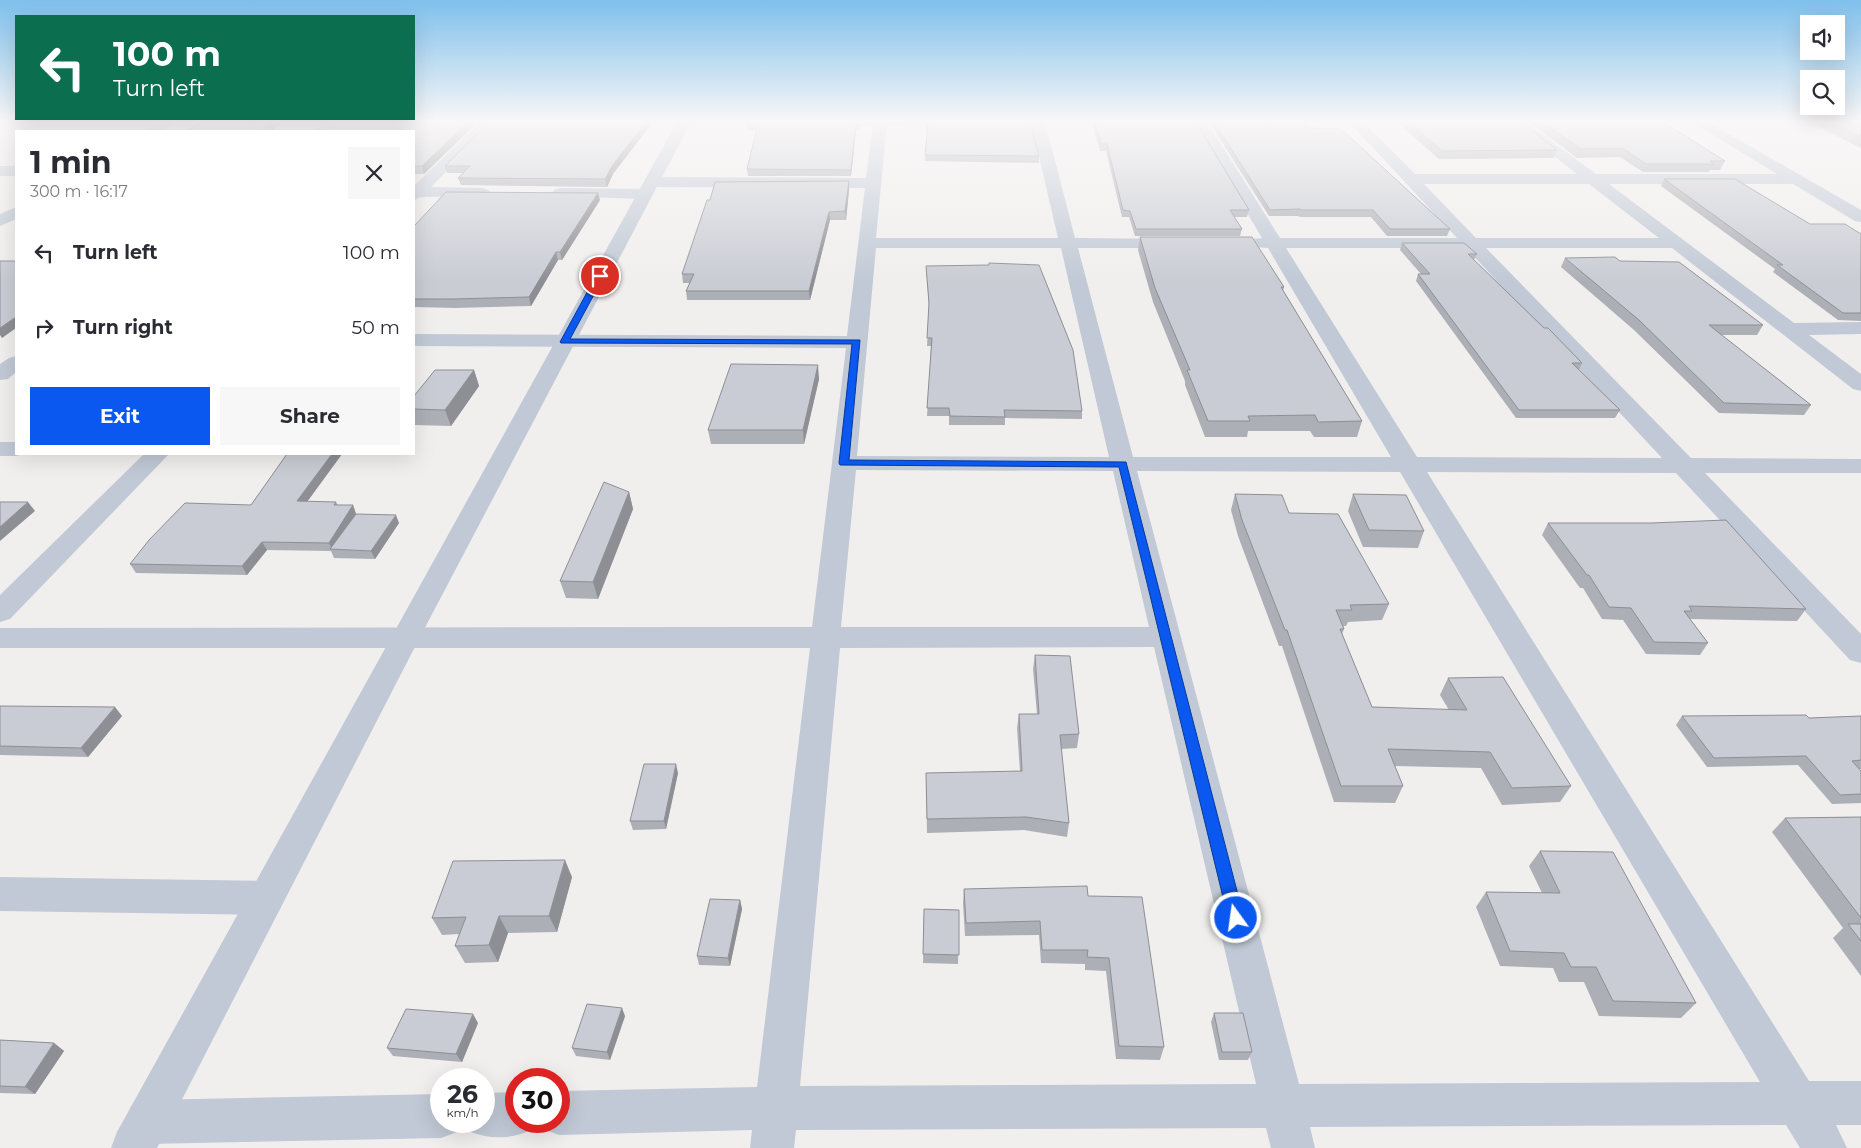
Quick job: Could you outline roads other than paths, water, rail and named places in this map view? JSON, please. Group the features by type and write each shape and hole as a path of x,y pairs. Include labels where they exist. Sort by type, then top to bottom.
{"street":[{"path":"415,193 433,176"},
{"path":"140,1135 404,638 655,176"},
{"path":"774,1128 874,176"},
{"path":"1051,176 1293,1148"},
{"path":"1233,176 1825,1148"},
{"path":"1407,176 1683,465 1856,642"},
{"path":"1588,176 1861,384"},
{"path":"1790,176 1861,217"},
{"path":"1410,179 1796,179"},
{"path":"545,193 648,188 873,182"},
{"path":"415,193 496,193"},
{"path":"0,221 15,213"},
{"path":"0,232 15,232"},
{"path":"867,242 1195,242"},
{"path":"1244,242 1676,242"},
{"path":"1789,329 1861,328"},
{"path":"415,340 857,342"},
{"path":"0,374 15,363"},
{"path":"0,449 15,449"},
{"path":"0,612 156,455"},
{"path":"844,463 1861,466"},
{"path":"0,638 1166,637"},
{"path":"0,894 266,898"},
{"path":"570,1114 774,1128 1283,1106 1861,1104"},
{"path":"140,1135 430,1117"}]}
